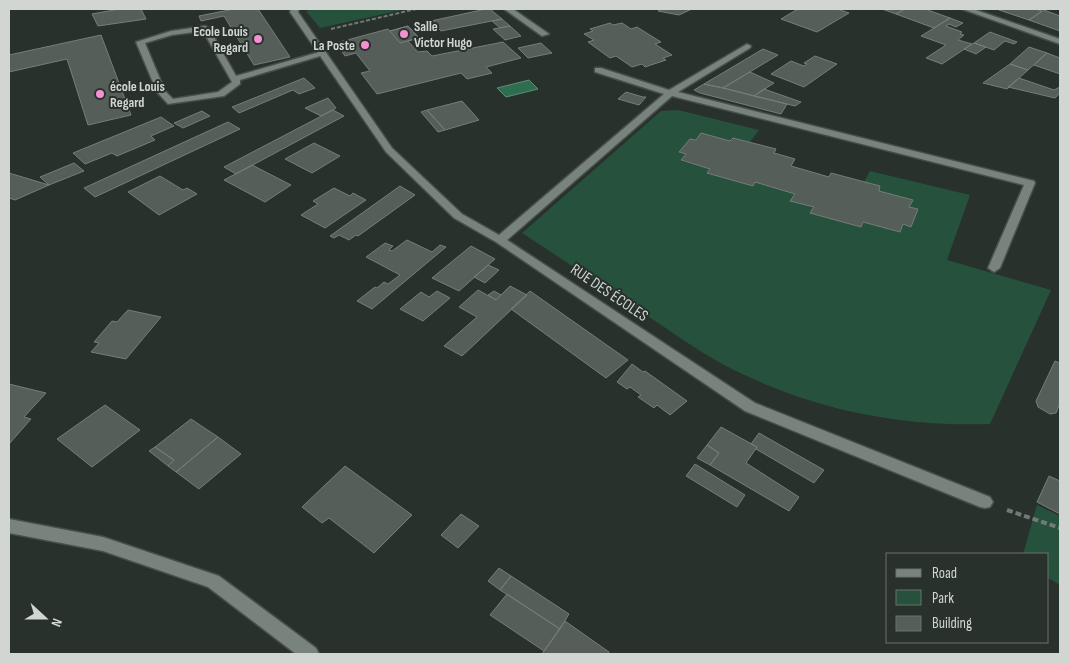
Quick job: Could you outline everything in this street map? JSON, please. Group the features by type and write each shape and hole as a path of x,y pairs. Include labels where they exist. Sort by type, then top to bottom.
{"street":[{"name":"RUE DES ÉCOLES","path":"294,9 294,12 389,150 458,216 500,240 750,407 985,502"},
{"path":"508,9 545,34"},
{"path":"966,9 1060,42"},
{"path":"205,28 234,79 237,82 221,94 171,102 160,92 140,42 171,33 205,28"},
{"path":"500,240 670,93 747,46"},
{"path":"234,79 323,54"},
{"path":"598,70 670,93 1030,183 994,268"},
{"path":"9,526 103,544 213,581 310,654"}],"path":[{"path":"312,37 320,36 324,30 416,9"},
{"path":"985,502 1060,528"}],"green space":[{"path":"314,9 406,9 320,28 306,11"},
{"path":"678,110 759,130 750,142 733,138 730,141 690,139 680,151 686,154 681,161 710,169 708,173 752,186 755,182 795,194 791,201 814,207 811,213 860,227 863,222 899,232 903,224 911,226 918,209 909,207 912,200 879,191 864,182 870,171 970,195 947,260 1051,290 990,424 957,424 892,419 828,406 766,385 704,353 522,233 661,111"},
{"path":"1037,505 1060,516 1060,585 1049,579 1049,553 1023,553"}],"shaded area":[{"path":"529,80 538,89 506,97 497,88"}],"building":[{"path":"119,9 141,9 146,19 98,26 92,14"},
{"name":"Ecole Louis Regard","path":"234,9 258,9 290,57 254,65 224,16 201,21 199,16"},
{"path":"490,9 502,19 441,31 431,21"},
{"path":"662,9 692,9 679,15 658,11"},
{"path":"798,9 837,9 849,13 817,32 781,19"},
{"path":"882,9 905,9 896,14"},
{"path":"905,9 925,9 950,18 934,28 896,14"},
{"path":"996,9 1035,9 1042,11 1029,20"},
{"path":"1044,10 1060,16 1060,31 1029,20"},
{"path":"950,18 963,23 956,27 949,24 946,26 962,32 960,34 964,35 958,40 972,44 942,64 926,58 946,45 921,36"},
{"path":"502,19 510,26 500,28 492,21"},
{"path":"610,23 613,25 622,23 631,29 637,27 661,42 655,44 672,55 663,58 666,60 645,67 642,64 632,67 616,56 610,58 588,42 594,40 584,34 593,31 590,29"},
{"path":"408,26 419,38 408,41 418,52 427,51 432,56 503,42 521,58 486,67 492,73 467,79 461,73 377,94 361,73 370,71 356,53 345,56 336,43 388,29 390,31"},
{"name":"Salle Victor Hugo","path":"408,26 419,38 400,43 390,31"},
{"path":"510,26 521,36 505,40 493,29"},
{"path":"990,32 1017,42 1014,44 1005,41 994,50 974,43"},
{"name":"école Louis Regard","path":"101,35 131,115 88,125 67,59 9,72 9,55"},
{"path":"541,43 552,53 528,58 518,48"},
{"path":"974,43 986,47 976,54 964,49"},
{"path":"1029,47 1047,53 1028,70 1010,64"},
{"path":"763,49 778,55 723,88 704,84"},
{"path":"1047,53 1060,58 1060,74 1034,65"},
{"path":"815,56 837,64 804,87 771,74 791,61 804,66 807,64 804,63"},
{"path":"1010,64 1028,70 1007,89 983,83"},
{"path":"750,72 774,83 754,96 723,88"},
{"path":"304,78 315,88 299,94 293,90 239,113 232,107"},
{"path":"1019,78 1054,90 1060,87 1060,93 1055,98 1008,87"},
{"path":"704,84 787,104 781,114 694,90"},
{"path":"764,89 801,102 795,106 754,96"},
{"path":"626,92 646,97 639,105 618,99"},
{"path":"328,98 336,108 321,116 305,108"},
{"path":"462,101 479,120 445,130 427,110"},
{"path":"333,110 344,116 236,174 224,167"},
{"path":"427,110 445,130 438,132 421,112"},
{"path":"202,111 210,116 183,128 174,123"},
{"path":"161,117 174,126 151,136 155,140 117,156 112,153 85,164 73,153"},
{"path":"228,122 240,129 95,197 84,188"},
{"path":"701,133 730,141 733,138 776,149 774,153 795,159 791,166 829,177 831,173 880,186 879,191 913,200 909,207 918,209 911,227 903,224 900,232 863,222 861,227 810,213 814,207 790,201 795,194 755,182 753,186 707,173 710,169 681,160 686,154 679,152 690,139 696,140"},
{"path":"314,143 340,156 312,173 285,159"},
{"path":"74,163 84,171 49,185 40,177"},
{"path":"252,165 291,185 265,202 224,180"},
{"path":"9,173 49,185 15,200 9,198"},
{"path":"160,176 183,190 187,188 197,194 159,215 128,192"},
{"path":"400,186 415,195 358,236 356,235 349,240 339,235 334,238 330,236"},
{"path":"334,188 350,196 353,193 366,200 325,228 301,215 318,204 313,201"},
{"path":"407,240 432,252 440,245 446,247 372,309 357,301 375,287 377,288 384,282 388,284 400,275 366,257 385,243 393,246 389,250 392,251"},
{"path":"471,246 495,259 459,291 432,278"},
{"path":"488,265 499,270 485,283 474,277"},
{"path":"510,286 527,295 462,356 444,346 477,317 459,307 478,290 496,300"},
{"path":"437,291 450,298 423,321 400,309 421,292 429,297"},
{"path":"494,291 501,295 496,300 488,295"},
{"path":"530,291 628,360 606,378 511,309"},
{"path":"128,310 161,317 126,359 91,352 99,343 94,342 112,321 117,322"},
{"path":"1055,361 1060,363 1060,403 1056,413 1050,414 1038,407 1036,401"},
{"path":"632,364 687,401 670,415 657,405 654,408 638,397 641,395 630,387 627,389 617,382"},
{"path":"9,384 46,393 24,417 31,419 9,444"},
{"path":"105,405 140,430 92,467 57,439"},
{"path":"191,419 218,437 176,472 168,466 174,460 155,447"},
{"path":"721,427 757,447 746,463 799,497 789,511 710,465 719,453 707,445"},
{"path":"759,433 824,470 814,483 756,449 757,447 751,444"},
{"path":"218,437 241,454 199,489 176,472"},
{"path":"707,445 719,453 710,465 697,458"},
{"path":"155,447 174,460 168,466 149,451"},
{"path":"695,464 745,495 737,507 686,476"},
{"path":"345,466 412,515 374,553 329,518 322,523 302,507"},
{"path":"1049,476 1060,481 1060,514 1037,502"},
{"path":"461,514 479,526 458,548 441,535"},
{"path":"499,568 511,576 500,590 488,581"},
{"path":"511,576 569,614 560,629 500,590"},
{"path":"507,594 560,629 544,651 490,615"},
{"path":"565,621 609,652 608,654 542,654"}],"place":[{"name":"Salle Victor Hugo","path":"404,34"},
{"name":"Ecole Louis Regard","path":"258,39"},
{"name":"La Poste","path":"365,45"},
{"name":"école Louis Regard","path":"100,94"}]}
